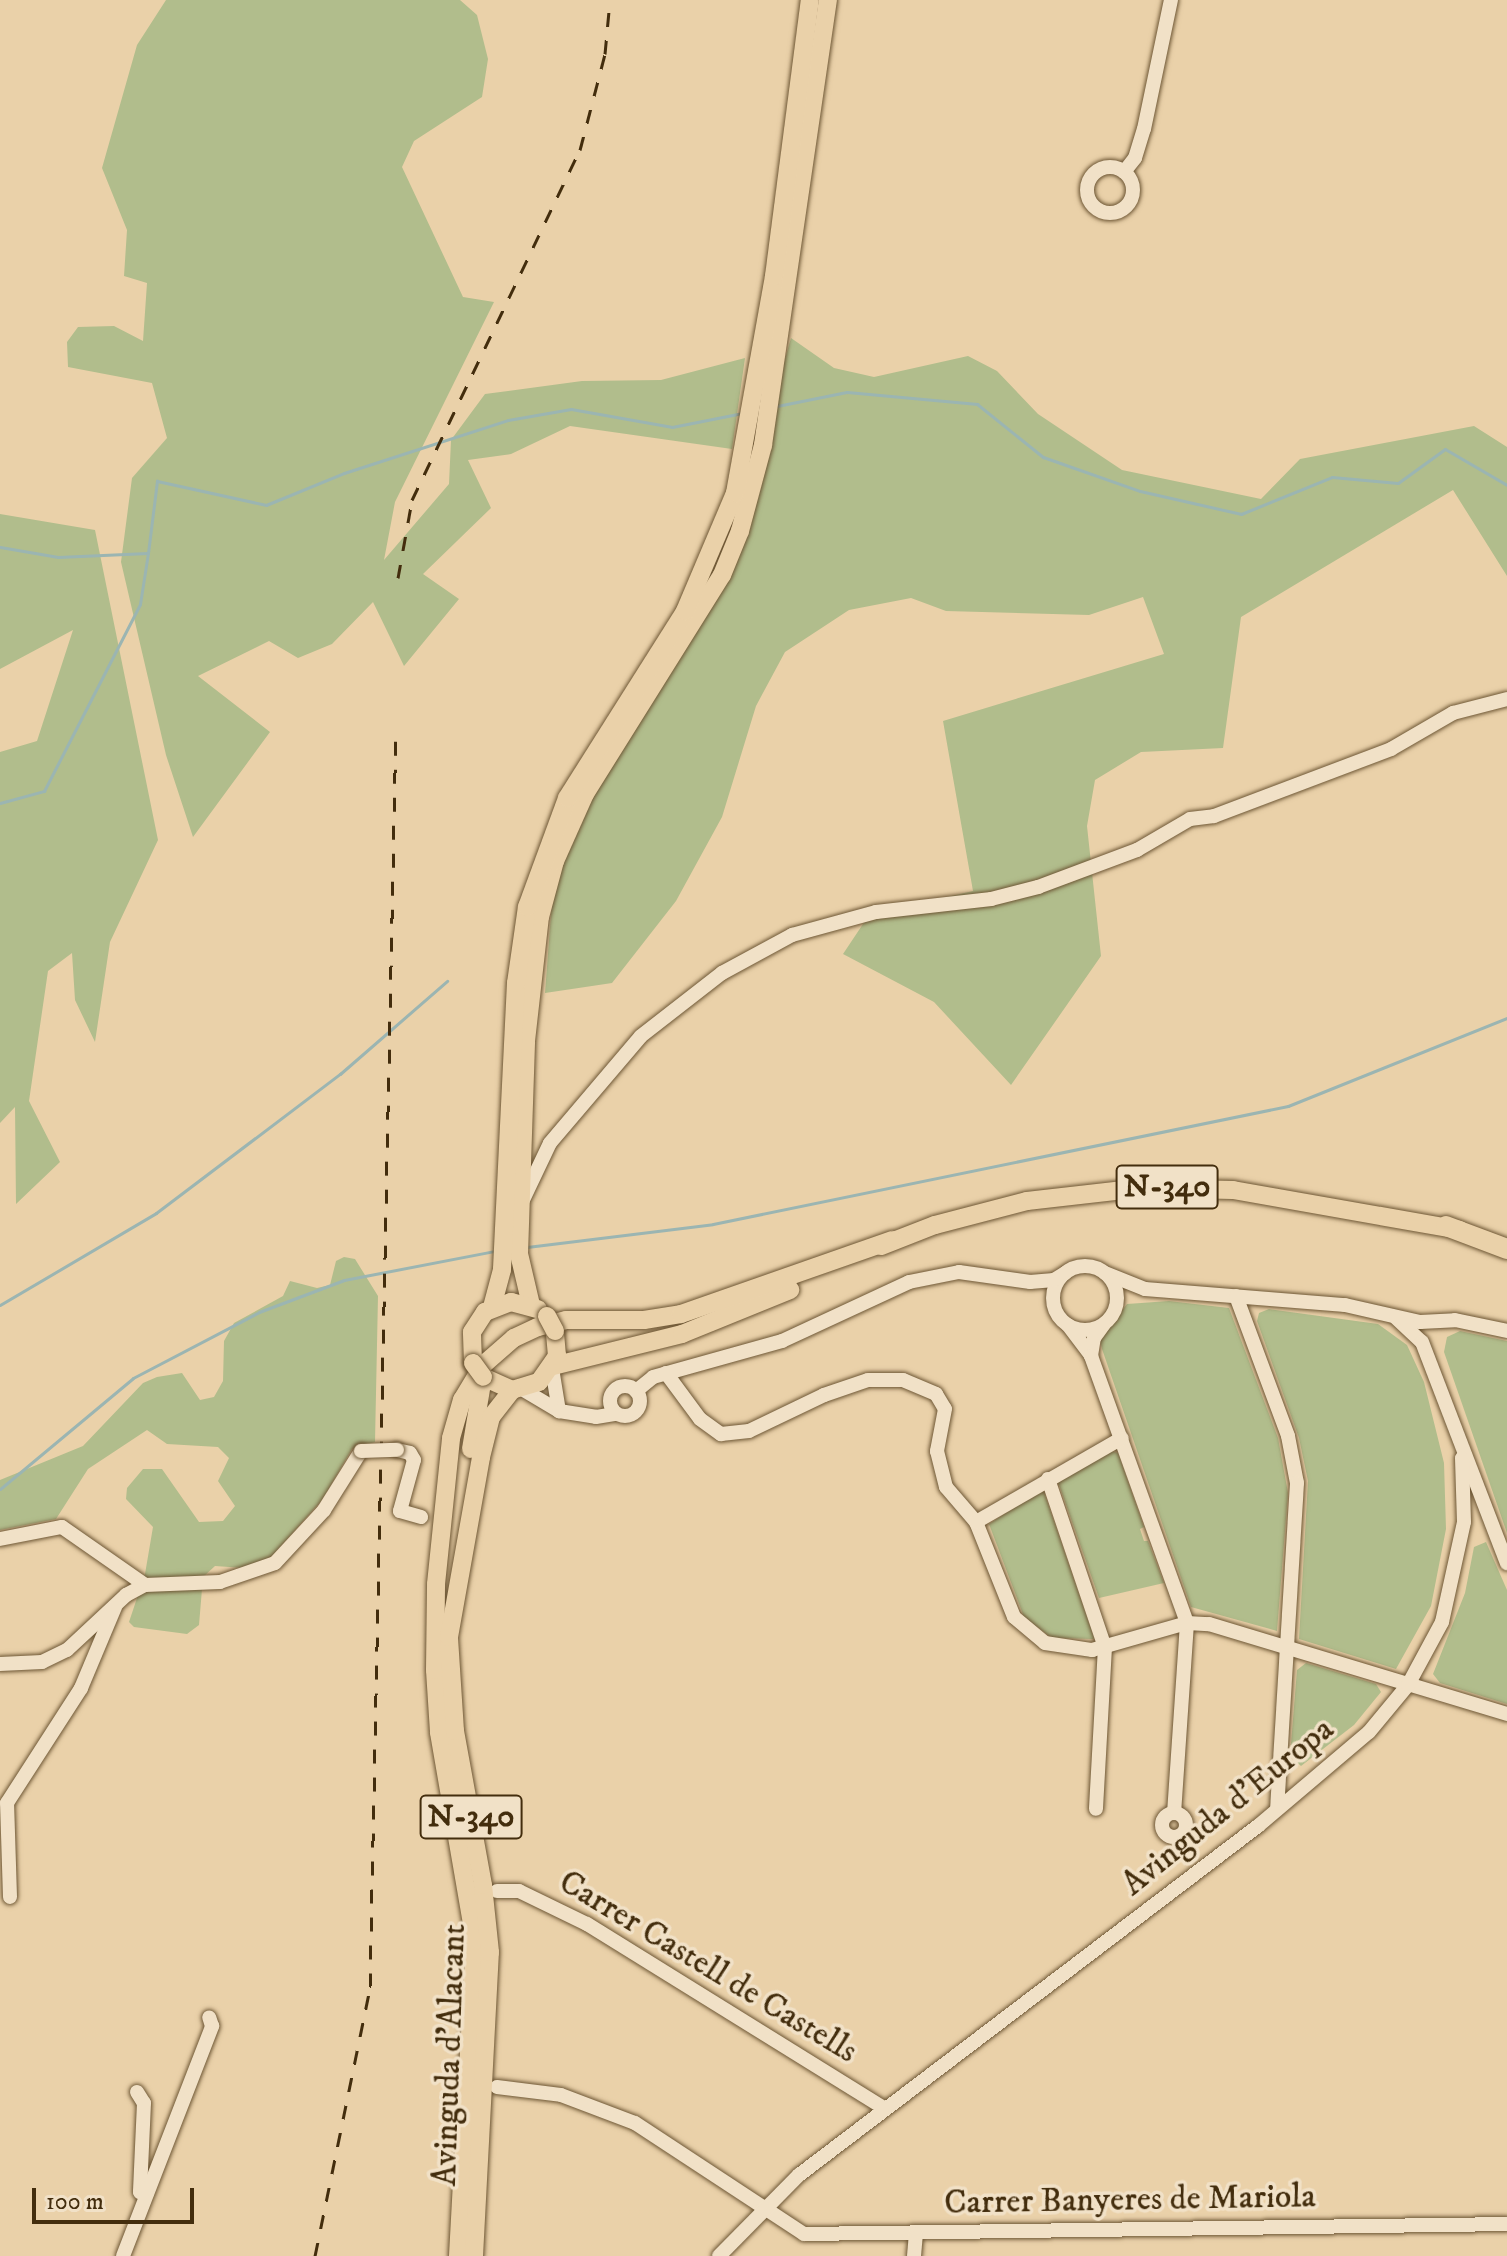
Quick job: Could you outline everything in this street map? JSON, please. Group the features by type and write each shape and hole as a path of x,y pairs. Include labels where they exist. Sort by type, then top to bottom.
{"highway":[{"path":"1446,1226 1507,1232"},
{"path":"1446,1226 1507,1249"}],"main road":[{"path":"531,1305 511,1302 492,1307 502,1269 516,983 527,907 567,798 685,611 735,493 774,276 810,0"},
{"path":"598,1352 553,1328 531,1305 519,1267 534,950 545,895 585,794 722,575 740,531 763,445 828,0"},
{"name":"N-340","path":"517,1390 553,1367 598,1352 682,1334 892,1240 1027,1201 1163,1187 1289,1198 1446,1226 1507,1242"},
{"name":"Avinguda d'Alacant","path":"458,2256 475,1941 436,1711 436,1616 454,1421 475,1376 501,1349 527,1332 566,1320 644,1320 681,1314 892,1240"},
{"name":"N-340","path":"478,1370 472,1332 492,1307"},
{"path":"553,1328 553,1367"},
{"path":"478,1370 517,1390"},
{"name":"Avinguda d'Alacant","path":"436,1616 478,1370"},
{"name":"Avinguda d'Alacant","path":"474,2256 490,1952 453,1719 449,1637 453,1589 491,1417 517,1390"}],"street":[{"path":"1124,172 1135,158 1144,129 1171,0"},
{"path":"520,1206 550,1143 641,1036 722,973 792,935 876,912 991,899 1038,887 1137,850 1190,819 1214,816 1391,749 1464,709 1507,699"},
{"path":"517,1390 559,1411 579,1415 613,1408 631,1416 638,1409 636,1391 643,1381 768,1346 872,1296 918,1280 969,1272 1030,1282 1054,1280 1065,1273 1090,1266 1145,1289 1345,1305 1420,1322 1455,1320 1507,1331"},
{"path":"1065,1273 1055,1287 1060,1317 1082,1330 1109,1317 1145,1289"},
{"path":"1091,1356 1094,1338 1109,1317 1114,1285 1105,1273"},
{"path":"1030,1282 1091,1356 1187,1623 1174,1813"},
{"path":"1236,1296 1296,1468 1277,1806"},
{"path":"1393,1315 1422,1342 1462,1458 1507,1563"},
{"path":"553,1367 559,1411"},
{"path":"666,1373 700,1419 721,1434 769,1424 853,1383 886,1378 917,1384 941,1400 945,1409 938,1465 946,1487 976,1522 1007,1604 1033,1638 1067,1650 1105,1647 1187,1623 1286,1644 1507,1714"},
{"path":"613,1408 617,1388 636,1391"},
{"path":"976,1522 1122,1438"},
{"path":"0,1665 27,1665 55,1656 145,1585 220,1582 275,1563 324,1510 361,1451 397,1450 410,1453 414,1460 400,1511 421,1517"},
{"name":"Avinguda d'Europa","path":"719,2256 761,2209 885,2109 1369,1732 1408,1685 1451,1592 1464,1522 1462,1458"},
{"path":"1048,1479 1105,1647 1096,1809"},
{"path":"0,1539 62,1527 145,1585"},
{"path":"10,1897 7,1803 81,1688 115,1607"},
{"name":"Carrer Castell de Castells","path":"497,1891 519,1891 587,1924 885,2109"},
{"path":"123,2256 212,2026 209,2017"},
{"name":"Carrer Banyeres de Mariola","path":"497,2087 561,2095 635,2123 701,2163 761,2209 804,2234 1507,2224"},
{"path":"137,2092 144,2103 140,2192 147,2194"},
{"path":"914,2256 916,2234"}],"green space":[{"path":"166,0 460,0 477,15 488,59 482,97 414,141 402,167 463,297 494,302 395,502 384,560 449,484 451,440 485,394 582,381 661,380 745,358 732,449 570,426 511,454 468,460 491,508 423,574 459,599 404,666 373,602 332,644 298,658 269,641 198,676 270,732 193,837 166,755 121,562 132,478 167,438 152,383 68,367 67,342 78,327 114,326 143,341 147,283 124,276 127,230 102,168 137,45"},
{"path":"791,338 834,368 874,377 968,356 997,371 1038,414 1122,470 1261,499 1300,459 1474,426 1507,447 1507,576 1453,490 1241,617 1223,748 1141,752 1095,780 1087,826 1101,956 1011,1085 934,1002 843,954 869,915 973,891 943,721 1164,654 1143,597 1089,615 946,611 911,598 849,610 785,652 756,706 722,817 676,901 612,983 545,993 555,861 724,570"},
{"path":"0,514 95,530 158,840 110,942 95,1042 75,1000 72,953 48,971 29,1101 60,1162 16,1204 15,1107 0,1123 0,752 37,741 73,630 0,669"},
{"path":"344,1257 355,1259 378,1296 375,1442 352,1449 322,1500 271,1557 244,1568 215,1566 203,1577 199,1625 187,1634 134,1627 129,1622 145,1574 153,1527 126,1499 127,1488 143,1469 162,1469 199,1522 223,1521 235,1506 218,1481 229,1458 218,1447 167,1444 147,1430 88,1469 56,1519 0,1530 0,1480 83,1446 143,1383 157,1377 182,1373 200,1400 214,1397 223,1381 224,1341 234,1323 283,1296 290,1281 317,1288 330,1285 336,1261"},
{"path":"1169,1301 1229,1308 1278,1438 1288,1493 1277,1631 1191,1607 1102,1349 1100,1339 1127,1304"},
{"path":"1269,1309 1378,1324 1407,1345 1424,1382 1444,1463 1446,1529 1431,1606 1396,1669 1299,1639 1308,1481 1299,1438 1257,1321 1259,1313"},
{"path":"1460,1331 1507,1341 1507,1533 1444,1352 1447,1337"},
{"path":"1109,1450 1118,1453 1144,1527 1140,1529 1144,1541 1148,1541 1164,1583 1099,1598 1058,1482"},
{"path":"1043,1489 1093,1639 1052,1638 1024,1617 989,1524"},
{"path":"1486,1542 1507,1590 1507,1704 1440,1683 1433,1674 1465,1593 1474,1547"},
{"path":"1306,1663 1376,1684 1381,1692 1354,1725 1301,1766 1290,1756 1297,1670"}],"waterway":[{"path":"777,406 847,392 977,404 1043,457 1140,491 1241,514 1332,477 1398,483 1445,449 1507,485"},
{"path":"0,547 58,557 148,553 157,481 266,505 344,473 508,420 571,409 672,427 743,413"},
{"path":"0,803 44,791 140,604 148,553"},
{"path":"0,1305 156,1213 340,1074 447,981"},
{"path":"527,1247 713,1224 1288,1106 1507,1018"},
{"path":"0,1489 133,1378 259,1312 344,1280 495,1251"}],"railway":[{"path":"398,578 412,500 580,150 605,54 610,0"},
{"path":"315,2256 370,1987 396,727"}]}
